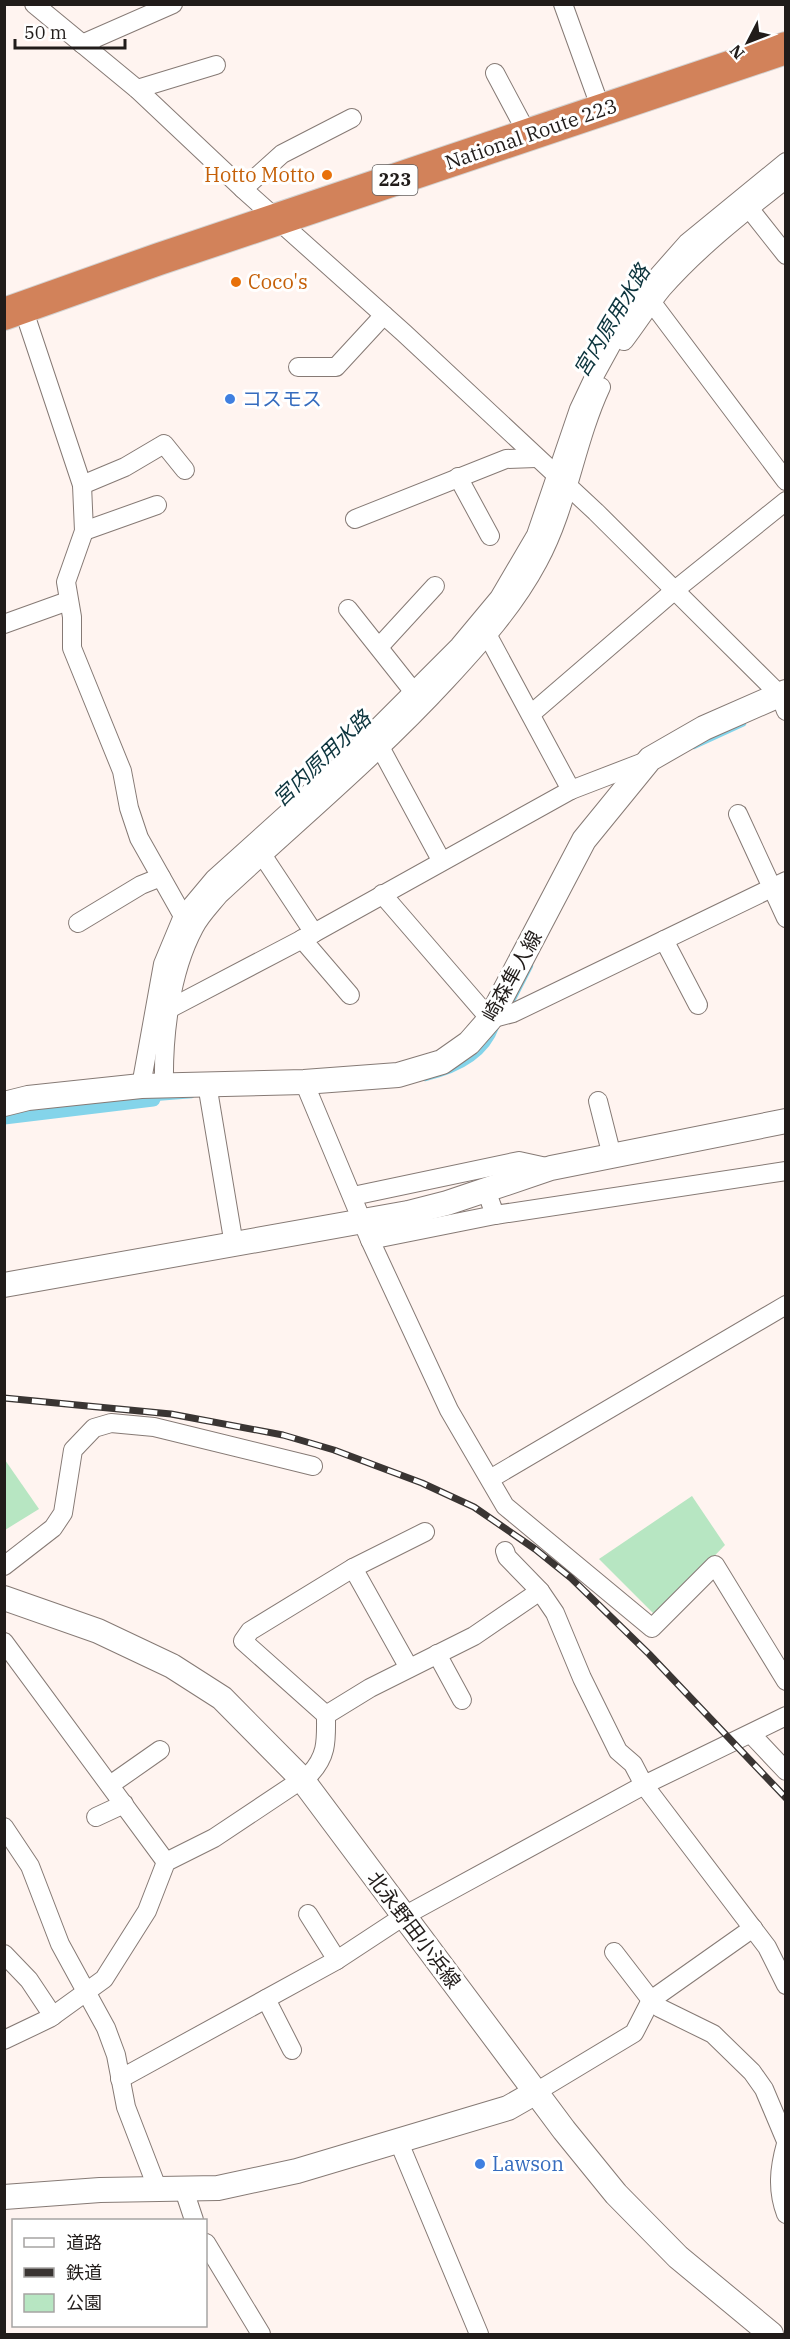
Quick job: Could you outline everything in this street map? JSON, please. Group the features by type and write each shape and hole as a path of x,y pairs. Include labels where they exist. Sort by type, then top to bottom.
{"highway":[{"name":"National Route 223","path":"14,311 786,48"}],"main road":[{"name":"崎森隼人線","path":"4,1104 28,1098 153,1086 304,1082 398,1075 442,1062 469,1043 490,1019 584,840 650,759 704,728 784,699"},
{"path":"4,1285 234,1245 367,1230 408,1213 550,1168 786,1121"},
{"name":"北永野田小浜線","path":"4,1598 98,1631 172,1666 222,1698 301,1778 571,2139 645,2225 678,2257 771,2334"},
{"path":"4,2197 44,2192 218,2188 297,2171 508,2108 536,2092"}],"street":[{"path":"34,4 137,89 243,189 384,315 675,590 784,699"},
{"path":"82,44 173,4"},
{"path":"563,4 601,110"},
{"path":"137,89 216,65"},
{"path":"495,73 528,135"},
{"path":"243,189 282,154 352,118"},
{"path":"153,1086 163,1059 169,1009 179,967 194,928 219,896 418,713 488,636 515,602 539,560 562,509 562,482 583,400 635,302 687,243 786,162"},
{"path":"153,1086 163,964 183,916 214,879 336,769 459,646 500,598 536,535 562,482 620,346 678,272 748,207 786,179"},
{"path":"748,207 786,255"},
{"path":"653,304 786,481"},
{"path":"14,311 82,485 84,531 66,582 72,617 72,648 122,771 134,826 183,916"},
{"path":"298,367 336,367 384,315"},
{"path":"82,485 125,467 164,444 185,470"},
{"path":"355,519 506,459 536,458"},
{"path":"458,477 490,536"},
{"path":"531,714 675,590 786,501"},
{"path":"84,531 157,505"},
{"path":"379,647 435,586"},
{"path":"4,624 68,602"},
{"path":"348,609 413,691"},
{"path":"488,636 571,790"},
{"path":"380,747 441,861"},
{"path":"169,1009 308,936 571,790 650,759"},
{"path":"738,814 779,885 786,918"},
{"path":"263,856 308,936 350,995"},
{"path":"78,923 141,885 161,877"},
{"path":"382,894 490,1019 513,1013 779,885"},
{"path":"664,940 698,1005"},
{"path":"304,1082 367,1230 449,1410 504,1506 652,1628 715,1565 786,1681"},
{"path":"207,1084 234,1245"},
{"path":"598,1101 612,1156"},
{"path":"353,1196 519,1161 550,1168"},
{"path":"367,1230 495,1215 786,1171"},
{"path":"486,1190 495,1215"},
{"path":"490,1479 786,1305"},
{"path":"4,1566 53,1528 63,1513 73,1450 94,1428 111,1423 154,1427 313,1466"},
{"path":"4,2040 53,2016 104,1979 147,1911 166,1862 214,1838 310,1774 321,1762 326,1750 326,1715 243,1641 250,1631 353,1568 425,1532"},
{"path":"505,1551 507,1557 540,1591 555,1613 582,1678 618,1751 633,1764 644,1785 767,1947 786,1985"},
{"path":"353,1568 409,1668"},
{"path":"326,1715 370,1688 474,1636 540,1591"},
{"path":"4,1642 166,1862"},
{"path":"437,1654 462,1700"},
{"path":"120,2079 337,1960 404,1916 644,1785 786,1716"},
{"path":"751,1734 786,1771"},
{"path":"110,1785 160,1750"},
{"path":"96,1817 124,1804"},
{"path":"4,1827 30,1866 60,1944 87,1992 116,2055 126,2107 158,2190"},
{"path":"308,1914 337,1960"},
{"path":"536,2092 634,2033 651,2000 753,1928"},
{"path":"614,1952 651,2000 660,2008 713,2034 752,2072 764,2089 786,2143 780,2165 779,2189 786,2214"},
{"path":"4,1954 29,1980 53,2016"},
{"path":"266,1999 292,2050"},
{"path":"398,2140 479,2334"},
{"path":"184,2190 194,2219"},
{"path":"207,2245 261,2334"}],"green space":[{"path":"5,1460 39,1509 4,1530"},
{"path":"692,1496 725,1545 656,1616 599,1559"}],"waterway":[{"path":"694,747 744,724"},
{"path":"513,1001 531,966"},
{"path":"425,1079 458,1068 468,1062 485,1047 497,1027"},
{"path":"153,1099 192,1096"},
{"name":"宮内原用水路","path":"4,1117 153,1099"}],"railway":[{"path":"4,1398 171,1414 283,1435 334,1450 422,1483 474,1507 535,1549 571,1578 649,1654 786,1798"}],"place":[{"name":"Hotto Motto","path":"327,175"},
{"name":"Coco's","path":"236,282"},
{"name":"コスモス","path":"230,399"},
{"name":"Lawson","path":"480,2164"}]}
